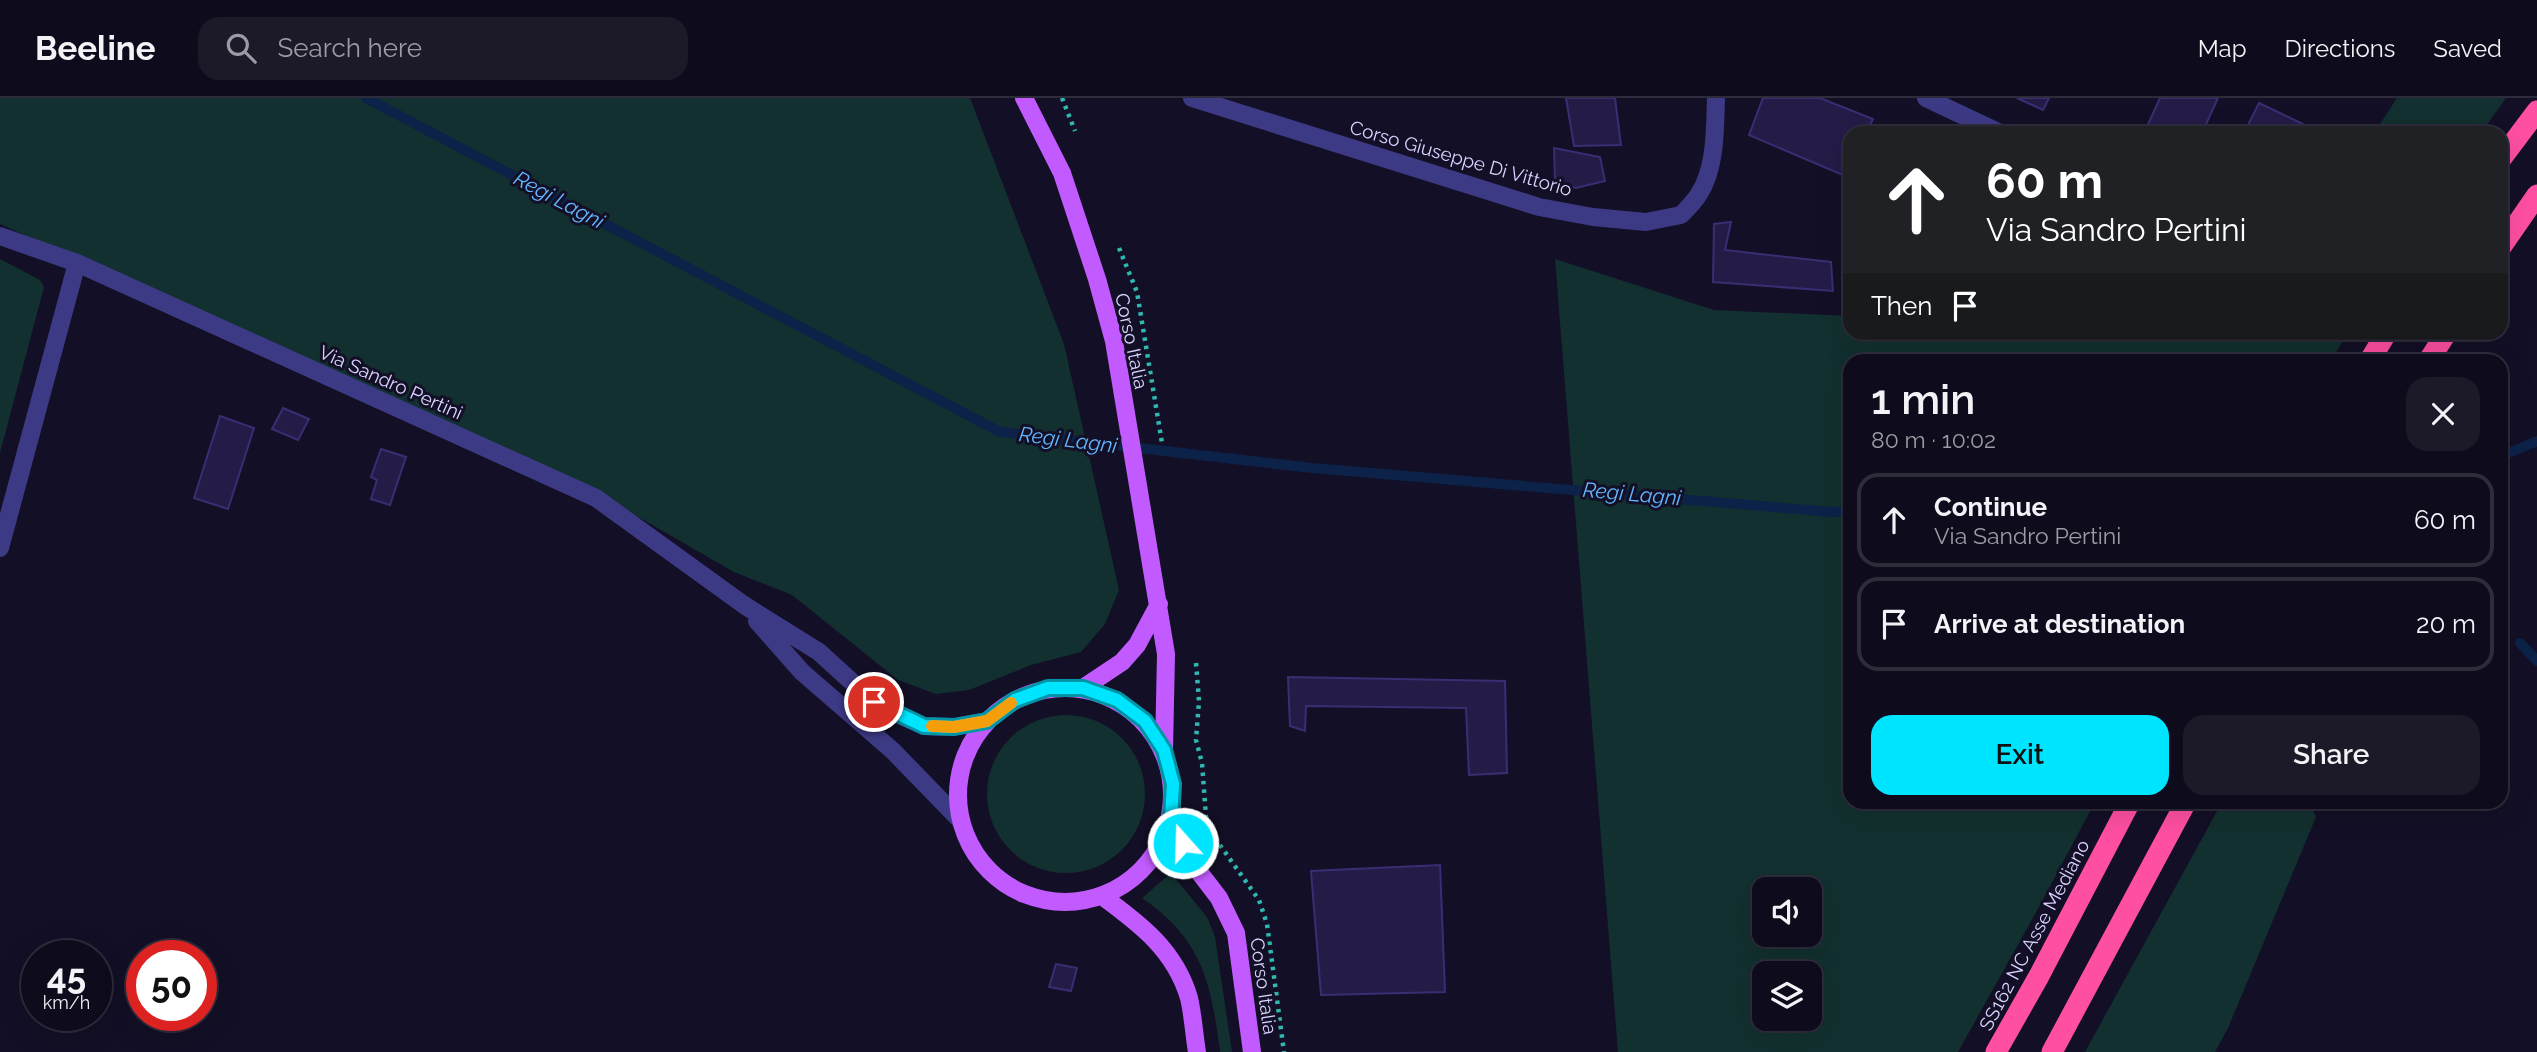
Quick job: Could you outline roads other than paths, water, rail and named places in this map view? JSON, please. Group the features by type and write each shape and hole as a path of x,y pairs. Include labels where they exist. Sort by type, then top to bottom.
{"highway":[{"path":"2508,150 2537,111"},
{"path":"2508,238 2537,195"},
{"name":"SS162 NC Asse Mediano","path":"1996,1052 2126,809"},
{"path":"2052,1052 2182,809"}],"main road":[{"name":"Corso Italia","path":"1024,98 1062,173 1114,341 1166,654 1164,750 1173,784 1171,818 1158,851 1133,878 1102,896 1067,903 1031,897 1009,886 999,880 974,854 960,820 958,785 967,750 987,721 1015,700 1048,688 1083,688 1117,700 1145,721 1164,750"},
{"path":"1083,688 1122,662 1137,645 1159,604"},
{"name":"Corso Italia","path":"1171,818 1196,868 1219,898 1236,933 1252,1052"},
{"path":"1102,896 1155,937 1177,966 1189,999 1197,1052"}],"street":[{"name":"Corso Giuseppe Di Vittorio","path":"1192,98 1539,206 1593,217 1646,222 1681,215 1700,193 1710,164 1716,98"},
{"path":"1926,98 1985,126"},
{"name":"Via Sandro Pertini","path":"0,236 77,263 596,498 744,605 818,652 874,702 897,714 924,726 954,727 987,721"},
{"path":"0,548 77,263"},
{"name":"Via Sandro Pertini","path":"744,605 802,672 893,751 960,820"}],"waterway":[{"name":"Regi Lagni","path":"366,98 1000,432 1312,468 1843,511"},
{"name":"Regi Lagni","path":"2508,453 2537,441"},
{"path":"2520,643 2537,661"}]}
